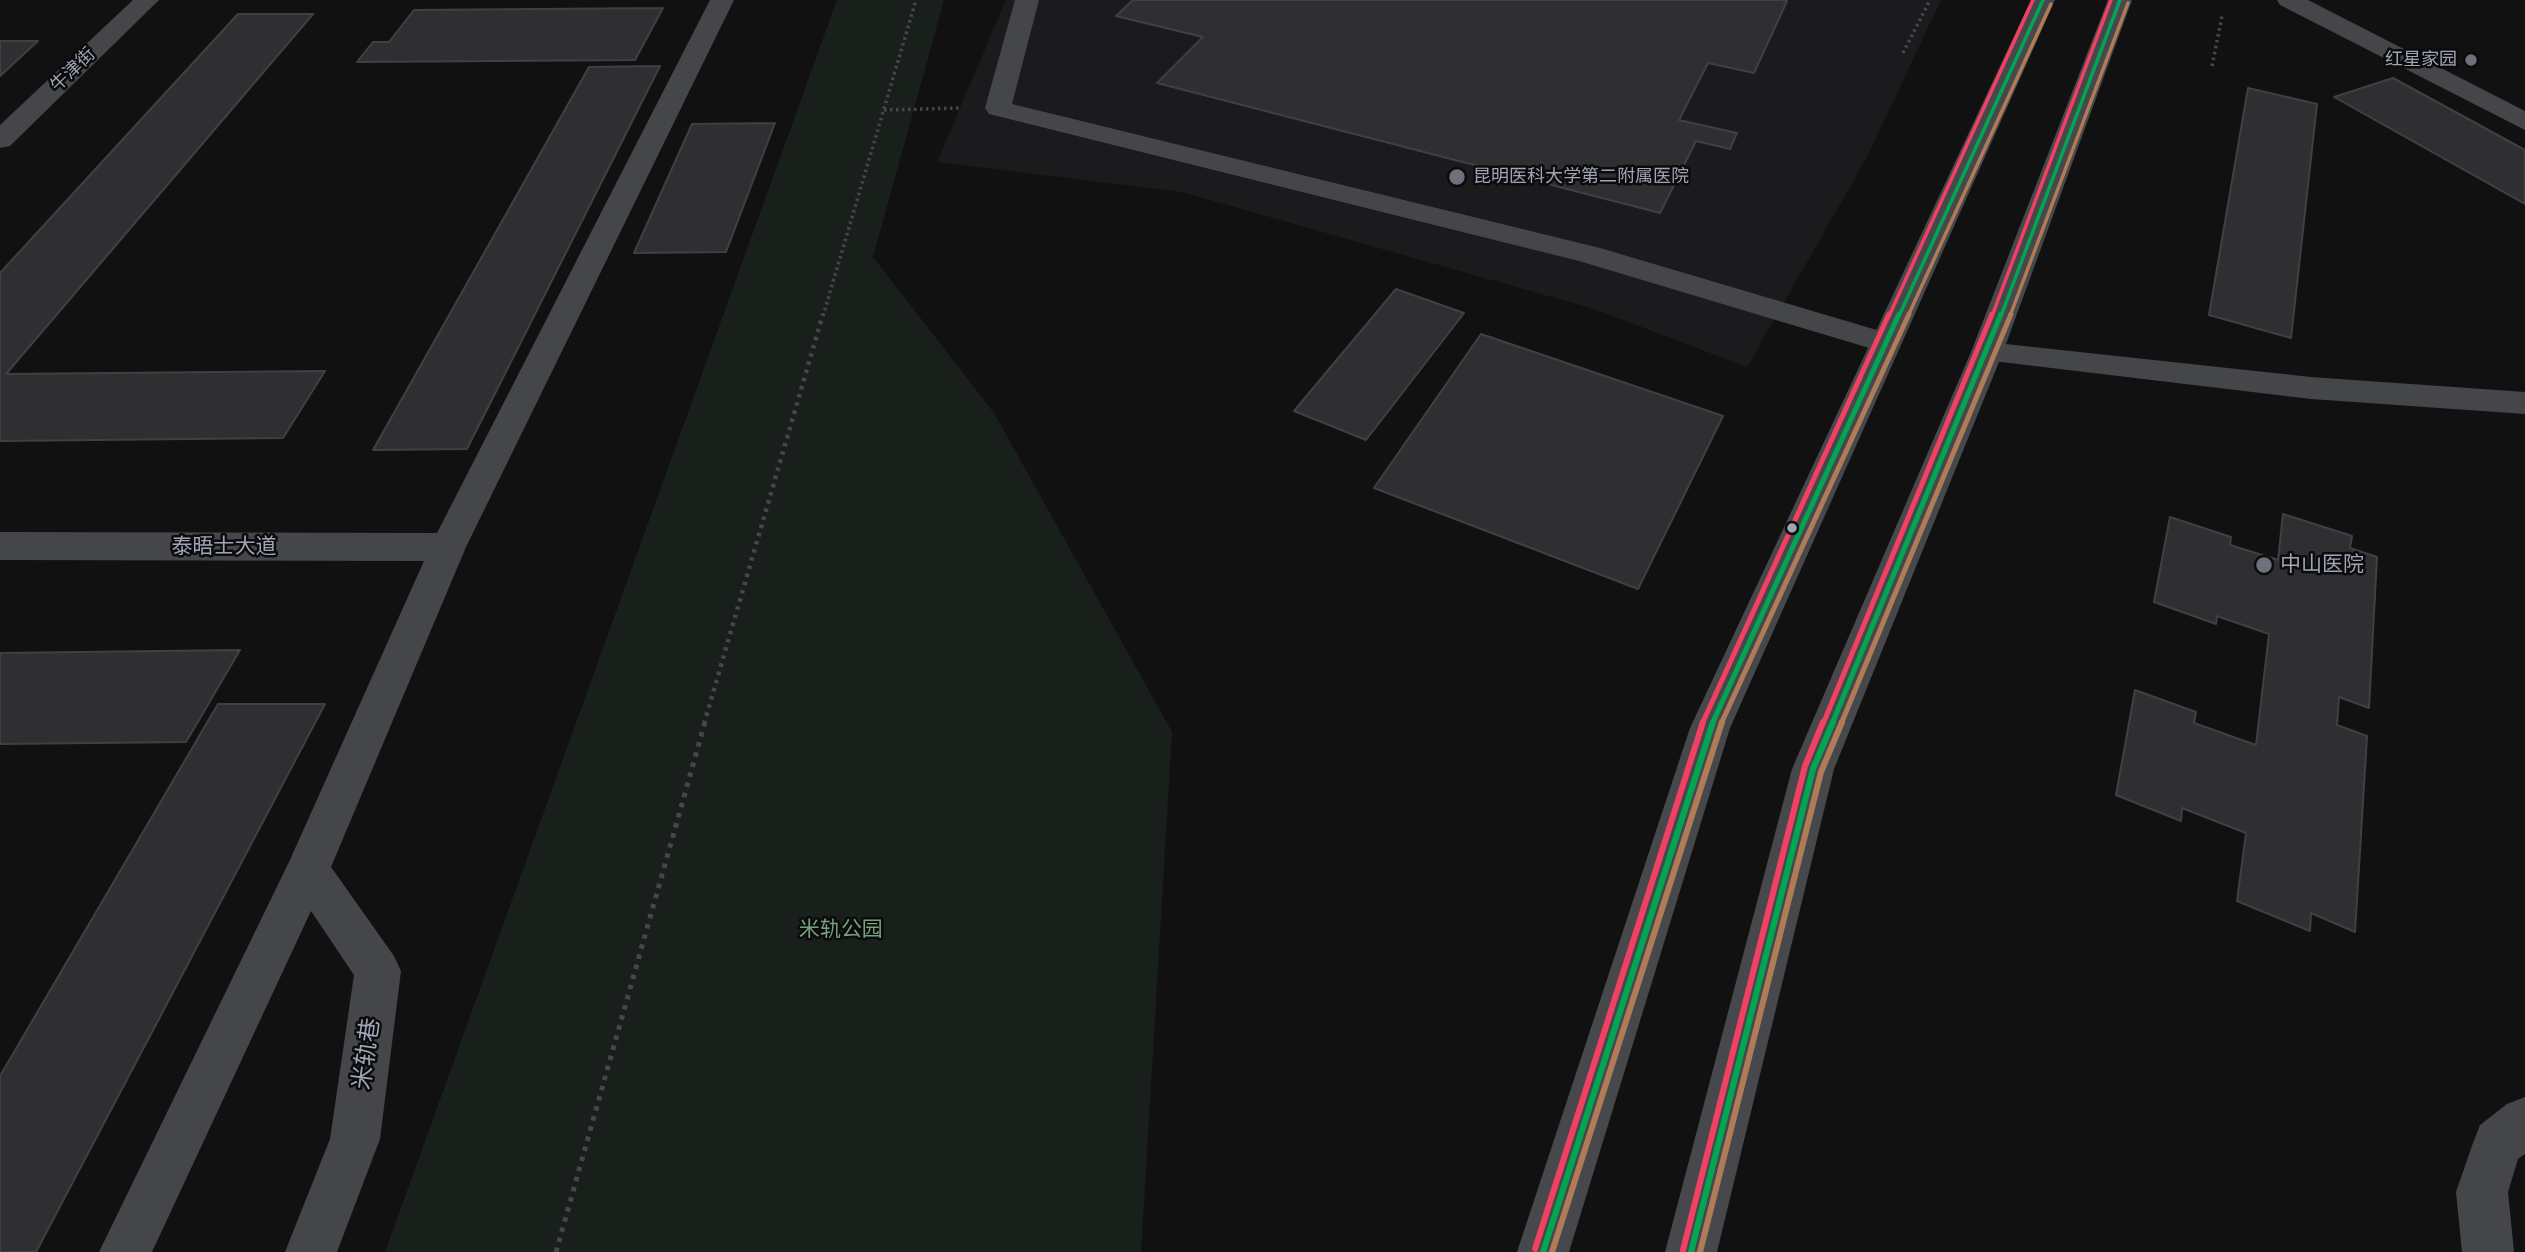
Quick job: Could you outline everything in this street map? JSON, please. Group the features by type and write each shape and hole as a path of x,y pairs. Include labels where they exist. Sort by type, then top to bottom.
{"main road":[{"path":"1543,1252 1710,728 2043,0"},
{"path":"1691,1252 1814,769 1987,352 2120,0"}],"street":[{"name":"牛津街","path":"0,140 147,0"},
{"path":"125,1252 308,870 449,547 722,0"},
{"path":"1027,0 998,108 1589,254 1886,343"},
{"path":"2289,0 2525,122"},
{"path":"1987,352 2311,388 2525,403"},
{"name":"泰晤士大道","path":"0,547 449,547"},
{"name":"米轨巷","path":"308,870 378,971 355,1139 311,1252"},
{"path":"2488,1252 2482,1192 2498,1143 2525,1122"}],"path":[{"path":"556,1252 750,564 916,0"},
{"path":"1903,53 1930,0"},
{"path":"2212,66 2222,16"},
{"path":"883,110 998,108"}],"shaded area":[{"name":"昆明医科大学第二附属医院","path":"1006,0 1941,0 1867,157 1747,367 1594,309 1182,192 937,162"}],"green space":[{"name":"米轨公园","path":"837,0 944,0 873,257 994,413 1172,732 1141,1252 385,1252"}],"building":[{"path":"1133,0 1787,1 1754,73 1708,63 1679,120 1737,133 1730,149 1696,141 1660,213 1157,83 1203,37 1116,16"},
{"path":"663,8 635,60 357,62 373,42 389,42 414,10"},
{"path":"238,14 313,14 6,374 325,371 283,438 0,441 0,273"},
{"path":"0,41 38,41 0,76"},
{"path":"660,66 467,449 373,450 589,67"},
{"path":"2393,78 2525,150 2525,204 2334,97"},
{"path":"2248,88 2317,104 2291,338 2209,315"},
{"path":"775,123 726,252 634,253 692,124"},
{"path":"1396,289 1464,313 1366,440 1294,411"},
{"path":"1481,334 1723,416 1638,589 1374,488"},
{"path":"2283,514 2352,536 2350,548 2377,557 2369,708 2339,697 2337,725 2367,736 2355,932 2311,913 2310,931 2237,901 2246,833 2182,808 2181,821 2116,795 2135,690 2196,712 2194,723 2256,745 2269,634 2217,616 2216,624 2154,602 2170,517 2231,537 2230,545 2278,560"},
{"path":"240,650 186,742 0,744 0,653"},
{"path":"218,704 325,704 36,1252 0,1252 0,1076"}],"transit line":[{"path":"1535,1249 1702,724 2033,0"},
{"path":"1543,1252 1710,728 2043,0"},
{"path":"1683,1250 1805,766 1979,349 2111,0"},
{"path":"1691,1252 1813,769 1987,352 2120,0"},
{"path":"1700,1252 1821,772 1995,355 2128,3"},
{"path":"1552,1252 1718,731 2051,4"}],"place":[{"name":"红星家园","path":"2471,60"},
{"name":"昆明医科大学第二附属医院","path":"1457,177"},
{"name":"中山医院","path":"2264,565"}]}
